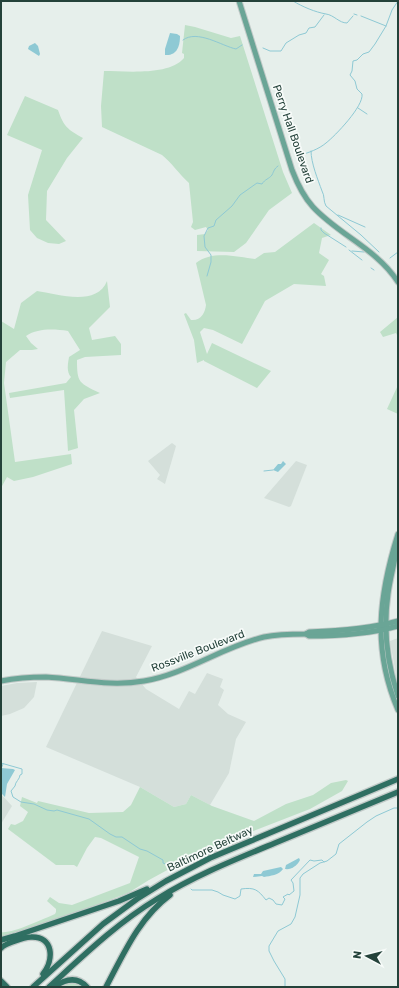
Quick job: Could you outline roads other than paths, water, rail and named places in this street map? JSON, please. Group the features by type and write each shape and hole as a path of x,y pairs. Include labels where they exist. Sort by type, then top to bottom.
{"highway":[{"name":"Baltimore Beltway","path":"33,987 103,924 137,899 166,881 210,858 398,779"},
{"name":"Baltimore Beltway","path":"49,987 110,932 143,908 190,880 252,852 398,792"},
{"path":"106,987 138,927 155,907 180,889 252,852"},
{"path":"1,940 119,901 166,881"},
{"path":"1,948 7,944 31,937 40,939 46,944 50,952 50,963 33,987"},
{"path":"54,987 61,982 72,980 79,981 87,987"}],"main road":[{"name":"Perry Hall Boulevard","path":"239,1 292,170 302,192 319,213 378,258 389,269 398,282"},
{"path":"368,628 376,620 381,607 388,567 398,534"},
{"path":"383,627 398,540"},
{"path":"381,607 391,682 398,710"},
{"name":"Rossville Boulevard","path":"1,681 43,677 106,684 143,681 175,673 258,638 281,634 306,634 309,636 338,635 383,627 398,621"},
{"name":"Rossville Boulevard","path":"306,634 309,632 342,631 398,626"},
{"path":"391,682 398,696"}],"water":[{"path":"170,33 180,36 179,43 175,52 165,55 165,49"},
{"path":"35,43 38,46 39,56 28,49 29,46"},
{"path":"283,461 286,464 278,472 273,470 278,464 281,464"},
{"path":"1,768 15,770 7,784 5,797 1,793"},
{"path":"299,858 300,860 296,866 285,869 286,865"},
{"path":"281,867 283,869 274,875 253,877 254,874 261,874 263,871"}],"waterway":[{"path":"293,1 309,9 329,15 344,23 347,23 353,16"},
{"path":"297,159 300,155 317,149 323,145 342,128 354,113 362,94 357,89 355,81 350,75 353,61 369,52 386,26 392,10 398,1"},
{"path":"263,48 270,51 281,51 286,43 299,35 306,33 309,28 315,27 324,15"},
{"path":"361,16 386,26"},
{"path":"183,40 195,36 210,39 236,49 242,45"},
{"path":"358,108 367,114"},
{"path":"311,151 313,166 326,206 379,252"},
{"path":"207,276 211,262 211,255 205,247 204,236 208,228 214,226 216,220 232,206 240,195 257,183 262,184 272,175 278,166"},
{"path":"338,215 365,227"},
{"path":"321,228 324,233 346,247"},
{"path":"349,250 362,260"},
{"path":"352,251 364,252"},
{"path":"390,258 398,252"},
{"path":"264,471 273,470"},
{"path":"1,763 22,769 22,774 11,791 13,797 21,802 34,804 47,810 57,810 89,819 110,834 116,837 122,837 140,849 147,851 163,860 163,863 178,869"},
{"path":"1,769 3,764"},
{"path":"285,987 285,979 269,951 269,946 278,931 291,924 295,917 300,895 300,878 303,874 320,863 327,861 336,854 339,844 367,822 376,816 394,808 398,808"},
{"path":"191,889 212,890 235,899 240,896 241,889 250,888 256,890 266,900 269,898 276,904 282,905 285,899 283,897 294,891 291,880 310,860 322,860 324,862"}]}
